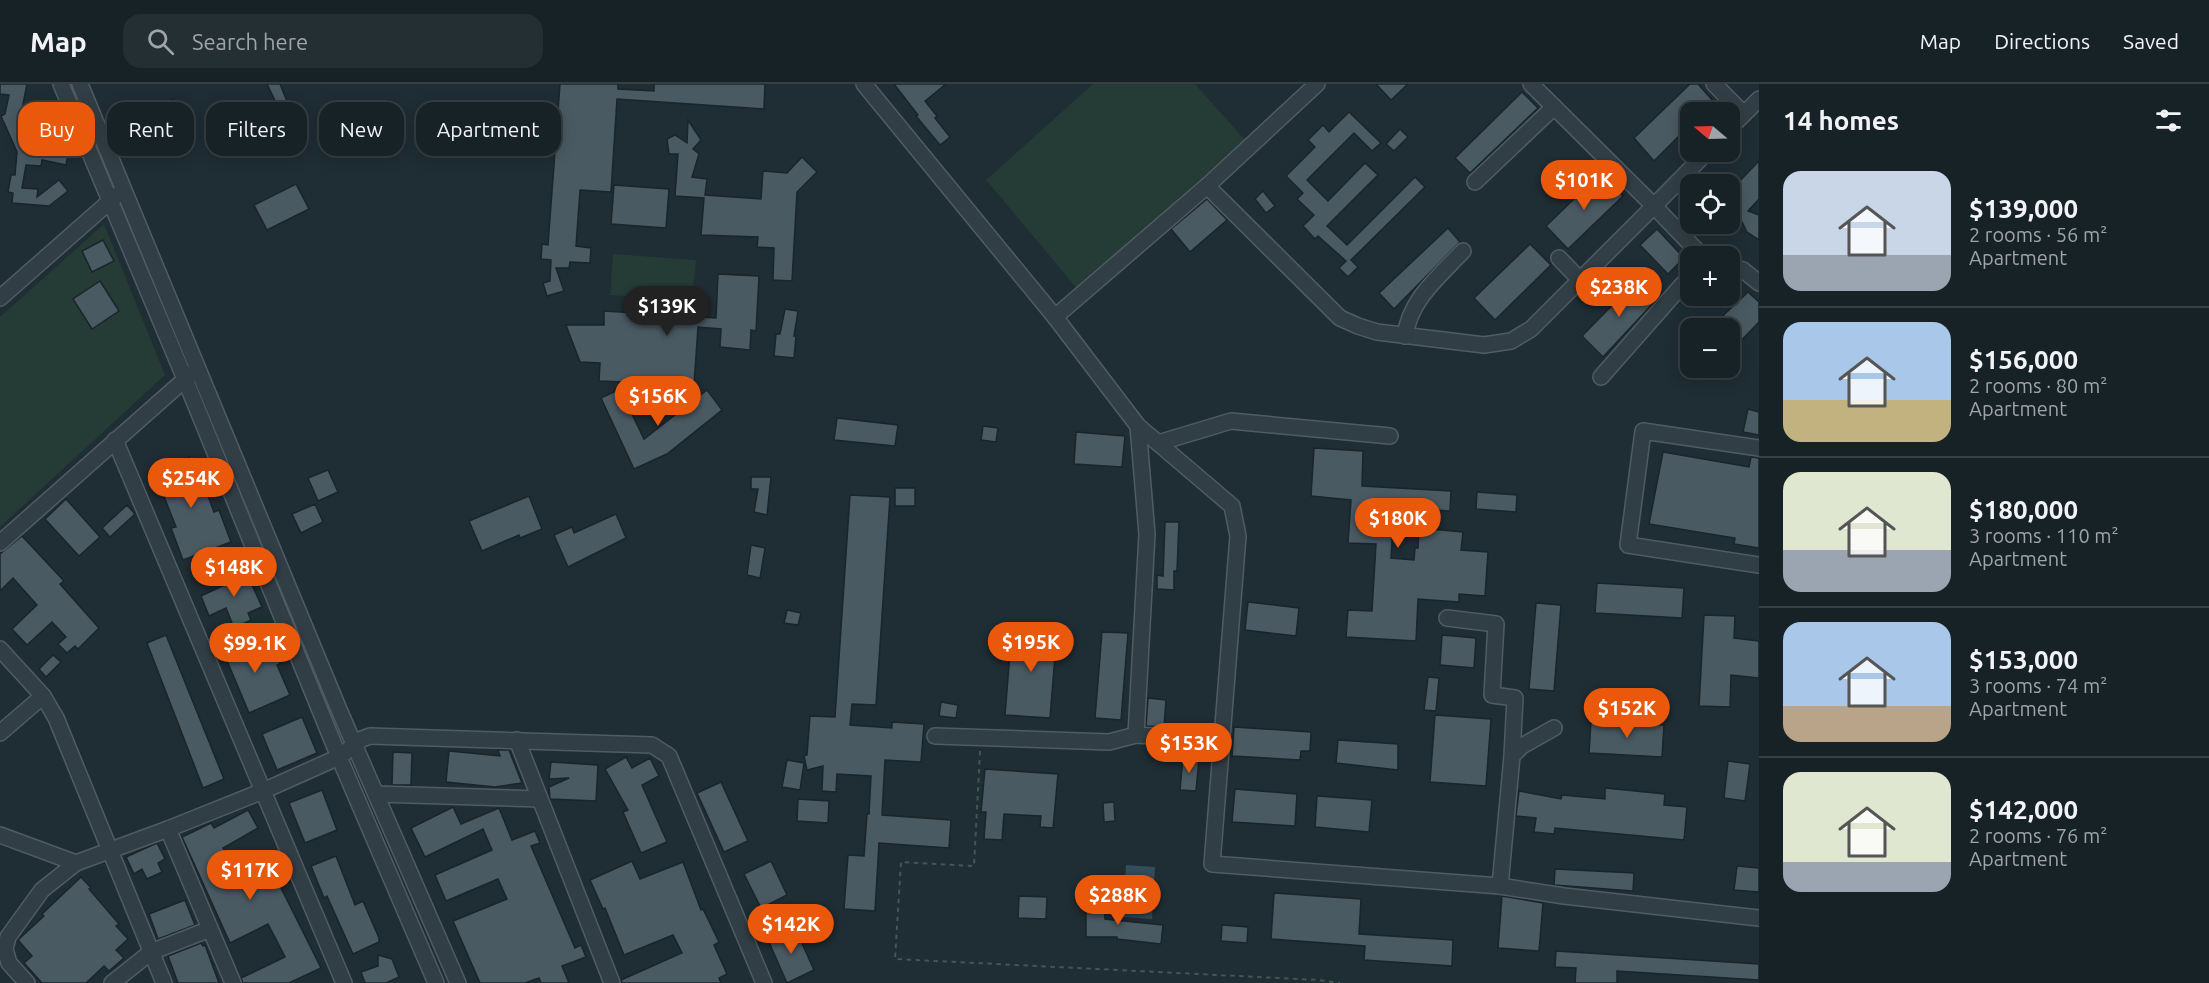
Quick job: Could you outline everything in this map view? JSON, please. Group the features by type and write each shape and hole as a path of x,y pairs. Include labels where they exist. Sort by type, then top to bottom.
{"street":[{"path":"61,84 185,379 339,757 436,983"},
{"path":"80,84 122,190 354,744 459,983"},
{"path":"864,84 1055,317 1138,426 1232,506 1238,536 1212,864 1500,886 1564,897 1759,918"},
{"path":"1055,317 1207,186 1317,84"},
{"path":"1531,84 1692,246"},
{"path":"1714,84 1743,113"},
{"path":"1740,116 1759,99"},
{"path":"1475,182 1554,107"},
{"path":"1207,186 1340,318 1377,332 1485,345 1510,341 1532,329 1697,162"},
{"path":"0,298 122,190"},
{"path":"1405,336 1407,320 1414,306 1463,251"},
{"path":"1559,258 1581,281"},
{"path":"1740,269 1759,283"},
{"path":"1601,377 1680,287"},
{"path":"0,543 197,368"},
{"path":"1158,443 1231,421 1390,436"},
{"path":"1136,735 1147,534 1138,426"},
{"path":"1759,448 1642,431 1628,545 1759,565"},
{"path":"115,440 344,983"},
{"path":"1447,618 1496,624 1492,695 1515,698 1500,886"},
{"path":"0,649 43,696 56,718 164,983"},
{"path":"0,733 43,696"},
{"path":"1512,756 1522,746 1554,728"},
{"path":"934,736 1109,742 1136,735 1222,740"},
{"path":"27,983 9,963 5,949 8,937 42,890 76,863 263,791 339,757 354,744 370,736 652,745 669,756 764,983"},
{"path":"517,740 612,983"},
{"path":"376,794 539,799"},
{"path":"168,829 233,983"},
{"path":"0,835 76,863"},
{"path":"112,983 151,952 210,928"}],"path":[{"path":"981,739 974,866 901,862 895,959 1319,980 1340,983"}],"green space":[{"path":"1093,84 1195,84 1247,142 1078,290 986,180"},
{"path":"104,224 165,375 0,527 0,317"},
{"path":"613,254 696,260 692,301 610,295"}],"water":[{"path":"1126,865 1155,867 1152,919 1123,917"}],"building":[{"path":"0,84 27,84 23,102 18,102 18,156 68,156 66,165 42,160 41,166 26,165 22,188 38,189 37,197 59,180 68,191 49,206 12,203 13,193 8,192 11,175 15,175 17,152 1,116 5,114 9,95 0,94"},
{"path":"267,84 280,84 287,102 276,102"},
{"path":"560,84 618,84 618,89 654,91 654,84 765,84 764,109 617,99 611,192 580,190 576,246 591,248 590,263 570,262 569,268 556,268 564,291 547,296 543,283 550,281 551,260 541,259 542,244 548,245 555,156 561,156 561,102 559,102"},
{"path":"894,84 946,84 925,101 950,137 940,145"},
{"path":"1376,84 1408,84 1391,100"},
{"path":"1690,84 1698,84 1714,102 1680,102 1680,135 1654,161 1634,138"},
{"path":"1522,92 1538,108 1470,173 1455,158"},
{"path":"1349,112 1381,143 1372,151 1354,133 1307,180 1328,201 1365,163 1378,175 1327,226 1347,245 1415,177 1425,187 1351,260 1358,267 1348,277 1339,268 1346,261 1318,236 1315,239 1303,226 1314,215 1297,199 1303,193 1286,176 1315,147 1308,140 1323,125 1329,132"},
{"path":"688,120 701,140 693,149 699,154 692,177 707,179 705,195 761,199 763,171 787,173 802,157 817,172 797,192 792,281 773,280 774,248 757,247 758,237 701,235 704,198 675,196 678,154 669,154 667,139 675,135 687,143"},
{"path":"1400,129 1408,137 1394,151 1386,144"},
{"path":"1759,161 1759,199 1748,211 1759,215 1759,240 1747,232 1740,218 1740,181"},
{"path":"1601,173 1623,196 1568,249 1546,226"},
{"path":"296,184 309,209 267,230 254,205"},
{"path":"614,185 669,189 666,228 611,224"},
{"path":"1263,191 1275,206 1266,213 1255,199"},
{"path":"1207,199 1227,220 1190,252 1171,229"},
{"path":"1448,228 1460,242 1394,309 1379,293"},
{"path":"1657,229 1680,254 1680,262 1668,274 1640,245"},
{"path":"103,240 114,261 92,272 82,251"},
{"path":"1530,244 1551,265 1495,320 1474,298"},
{"path":"718,274 759,276 756,331 751,330 750,350 720,347 721,329 698,327 694,385 599,381 600,363 580,362 566,325 604,325 604,311 716,318"},
{"path":"1637,280 1657,299 1603,357 1582,336"},
{"path":"100,281 119,311 92,329 73,299"},
{"path":"1748,292 1759,302 1759,322 1740,342 1740,318 1721,318 1733,306 1740,306 1740,300"},
{"path":"785,309 798,311 794,336 796,336 794,358 774,356 776,334 780,334"},
{"path":"620,389 644,439 707,390 722,410 667,454 634,469 601,398"},
{"path":"1748,409 1759,412 1759,435 1743,432"},
{"path":"837,418 898,425 895,446 834,440"},
{"path":"983,426 998,428 996,442 981,440"},
{"path":"1076,432 1125,436 1122,467 1074,464"},
{"path":"1314,448 1363,451 1362,486 1451,491 1450,511 1384,507 1382,525 1393,526 1391,558 1414,560 1415,548 1418,548 1419,528 1463,532 1461,550 1488,552 1485,596 1459,594 1459,602 1418,599 1416,641 1346,637 1348,610 1372,611 1376,544 1348,543 1351,500 1311,496"},
{"path":"1663,452 1749,467 1751,457 1759,458 1759,548 1734,544 1735,538 1649,524"},
{"path":"193,456 214,512 219,510 231,542 183,560 171,528 176,527 154,471"},
{"path":"328,470 338,492 318,501 308,478"},
{"path":"751,477 771,477 767,515 754,512 758,489 751,489"},
{"path":"895,488 915,488 915,506 895,506"},
{"path":"1477,492 1517,495 1516,512 1476,509"},
{"path":"850,495 890,497 876,705 852,704 850,725 892,728 892,722 924,724 921,762 885,760 882,815 951,820 949,848 879,843 875,911 844,909 848,855 864,856 871,776 837,774 836,792 822,791 823,766 807,770 804,756 807,755 810,716 835,717"},
{"path":"529,496 542,529 520,538 519,535 482,551 469,521"},
{"path":"66,499 100,537 79,556 45,519"},
{"path":"315,504 323,522 301,533 292,514"},
{"path":"127,505 135,514 110,537 102,528"},
{"path":"616,514 626,538 568,567 554,535 572,527 574,533"},
{"path":"1165,522 1179,522 1174,590 1157,589 1157,575 1163,576"},
{"path":"22,536 64,581 60,584 99,628 78,649 75,646 67,653 58,644 66,637 52,622 27,645 12,629 37,605 13,578 0,591 0,554"},
{"path":"751,545 765,548 760,578 747,575"},
{"path":"244,567 262,607 248,613 251,620 234,628 226,608 209,616 201,596 231,582 227,575"},
{"path":"1597,583 1684,588 1682,618 1595,613"},
{"path":"1248,602 1299,608 1296,636 1245,630"},
{"path":"1536,603 1561,605 1554,691 1529,689"},
{"path":"787,610 801,613 798,625 784,623"},
{"path":"1704,615 1735,616 1734,638 1759,641 1759,678 1731,675 1730,707 1699,706"},
{"path":"1012,628 1057,631 1050,718 1005,715"},
{"path":"1102,632 1128,633 1121,720 1095,718"},
{"path":"166,635 224,779 203,788 147,643"},
{"path":"1442,635 1476,638 1474,668 1440,665"},
{"path":"240,636 249,655 270,644 280,664 277,665 290,695 249,713 220,644"},
{"path":"53,655 61,662 46,677 39,669"},
{"path":"1428,677 1439,678 1436,711 1424,710"},
{"path":"1148,698 1166,700 1164,727 1146,726"},
{"path":"941,702 958,705 956,718 939,716"},
{"path":"1435,715 1491,719 1486,786 1430,782"},
{"path":"302,717 317,753 277,770 262,734"},
{"path":"1591,721 1664,725 1662,757 1589,753"},
{"path":"1234,727 1311,732 1310,751 1301,751 1300,760 1232,756"},
{"path":"1338,740 1398,744 1398,770 1336,763"},
{"path":"498,750 509,750 522,783 495,787 446,782 449,751 500,756"},
{"path":"393,752 412,753 411,785 392,785"},
{"path":"626,757 632,768 650,758 659,776 642,785 667,842 641,853 623,812 628,810 605,769"},
{"path":"1183,757 1199,759 1196,791 1180,790"},
{"path":"787,760 804,763 800,790 782,787"},
{"path":"1728,761 1750,764 1745,801 1724,798"},
{"path":"551,762 598,765 596,801 550,799 549,787 569,778 549,779"},
{"path":"985,769 1058,774 1053,828 1040,827 1041,816 1004,814 1002,840 984,839 986,812 981,812"},
{"path":"721,782 748,841 724,852 697,793"},
{"path":"1605,788 1665,794 1664,805 1687,807 1684,840 1555,828 1554,834 1534,832 1536,818 1516,816 1519,791 1561,799 1562,795 1605,799"},
{"path":"1235,789 1297,794 1295,826 1232,822"},
{"path":"322,790 337,830 305,843 289,803"},
{"path":"1317,796 1372,800 1369,832 1315,827"},
{"path":"798,799 829,801 828,823 797,821"},
{"path":"1114,802 1115,821 1104,822 1103,803"},
{"path":"453,807 461,824 499,808 512,840 535,831 540,843 531,846 575,948 581,945 586,957 562,966 569,983 541,983 539,978 525,983 480,983 453,921 507,899 498,879 446,901 435,875 492,850 483,829 425,857 411,828"},
{"path":"248,810 258,828 223,848 238,882 270,866 321,968 289,983 243,983 241,978 285,957 268,924 230,943 182,837 211,823 214,828"},
{"path":"157,843 165,859 158,863 162,872 147,879 142,869 134,874 126,857"},
{"path":"336,856 355,905 363,901 379,938 379,942 353,954 327,896 324,898 311,866"},
{"path":"632,861 640,879 683,862 701,910 703,909 719,942 714,945 727,974 719,978 721,983 622,983 621,980 682,953 673,935 624,955 605,908 603,909 590,880"},
{"path":"771,861 787,895 761,908 744,874"},
{"path":"1737,866 1759,868 1759,892 1734,890"},
{"path":"1555,869 1634,873 1633,891 1554,885"},
{"path":"81,877 119,924 116,926 128,939 116,950 124,958 109,971 104,966 86,983 42,983 24,963 32,956 18,940"},
{"path":"1274,893 1361,899 1359,934 1453,940 1452,966 1364,960 1365,946 1271,939"},
{"path":"1019,896 1047,897 1046,919 1018,918"},
{"path":"1502,896 1543,903 1539,951 1498,948"},
{"path":"1104,897 1105,919 1163,925 1161,944 1117,939 1117,937 1086,937 1086,898"},
{"path":"185,900 195,925 158,939 149,914"},
{"path":"1222,925 1248,927 1247,943 1221,941"},
{"path":"795,928 814,970 787,983 768,940"},
{"path":"201,943 205,945 219,983 178,983 168,956"},
{"path":"1556,951 1759,964 1759,980 1617,971 1617,983 1575,983 1576,968 1555,967"},
{"path":"378,955 392,959 399,977 386,983 365,983 361,972 378,966"}]}
